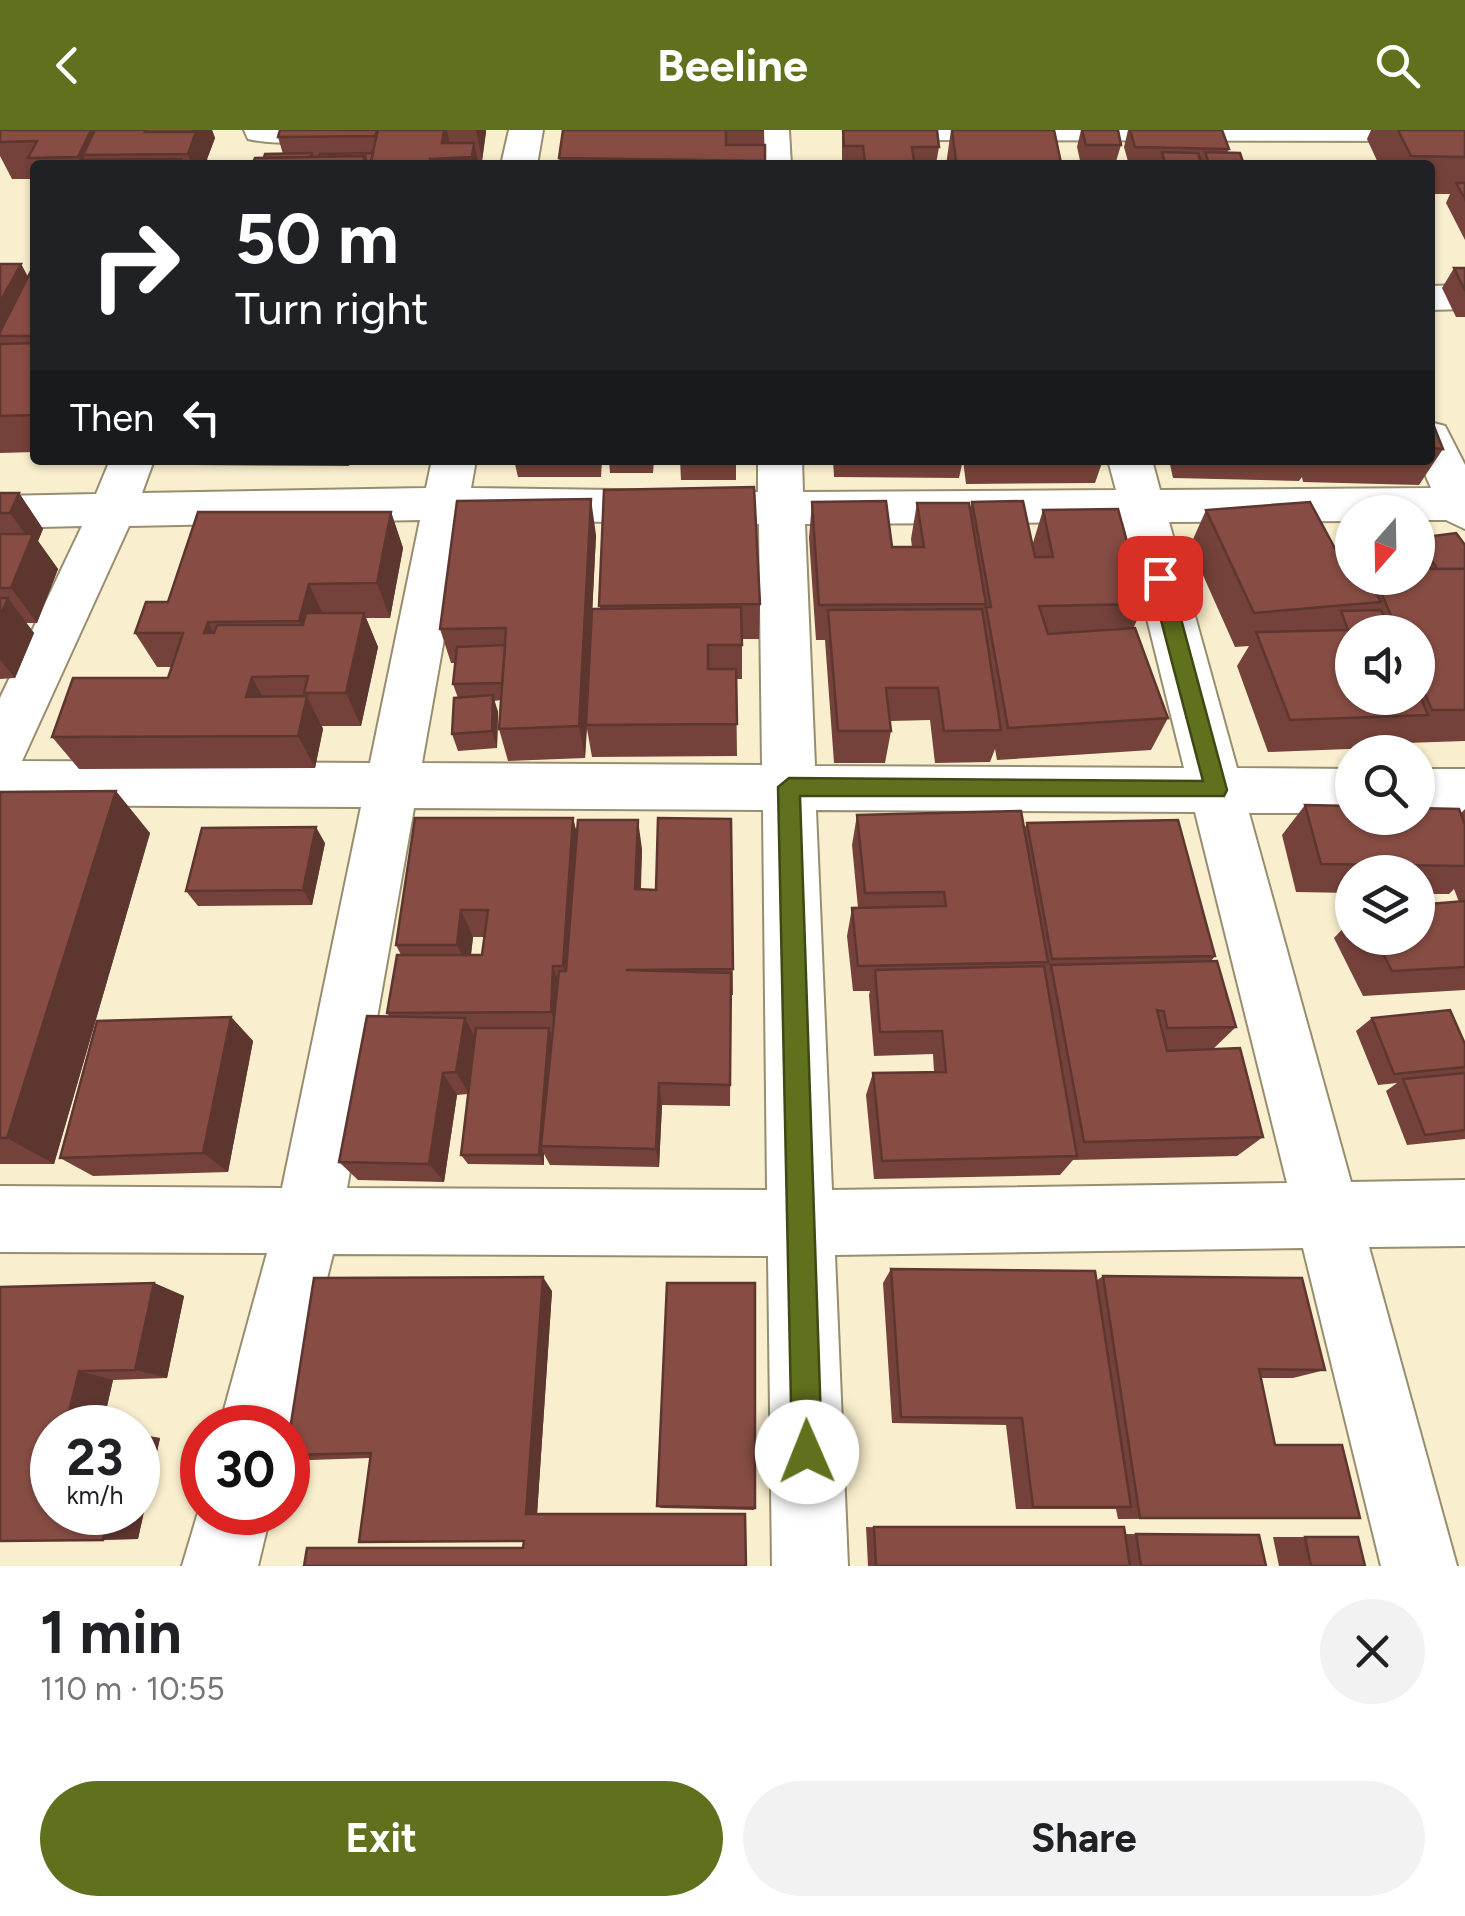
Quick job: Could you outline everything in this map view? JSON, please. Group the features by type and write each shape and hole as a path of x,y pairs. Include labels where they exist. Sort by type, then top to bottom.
{"street":[{"path":"248,160 260,131 319,130"},
{"path":"521,160 526,130"},
{"path":"772,130 772,160"},
{"path":"922,130 1465,130"},
{"path":"1044,130 1052,160"},
{"path":"1291,130 1305,160"},
{"path":"1435,298 1465,298"},
{"path":"0,512 112,512 449,482 1136,483 1464,507 1435,446"},
{"path":"0,752 130,465"},
{"path":"262,1405 308,1222 449,482"},
{"path":"1136,483 1419,1566"},
{"path":"781,484 810,1566"},
{"path":"0,783 1335,790"},
{"path":"1435,791 1465,791"},
{"path":"0,1218 801,1223 1465,1213"},
{"path":"220,1566 228,1535"}],"building":[{"path":"0,130 91,130 78,157 28,158 37,141 0,142"},
{"path":"95,130 196,132 188,154 83,155"},
{"path":"280,130 377,130 375,136 278,137"},
{"path":"378,130 444,130 442,143 474,143 472,157 429,159 475,160 371,160"},
{"path":"563,130 726,130 726,145 765,145 765,160 559,158"},
{"path":"843,130 937,130 939,147 912,147 914,160 865,160 863,146 844,146"},
{"path":"952,130 1054,130 1060,160 956,160"},
{"path":"1082,130 1118,130 1121,145 1086,145"},
{"path":"1130,130 1222,130 1229,149 1135,147"},
{"path":"1398,130 1465,130 1465,157 1411,156"},
{"path":"1162,152 1198,153 1200,160 1164,160"},
{"path":"1205,152 1240,153 1242,160 1208,160"},
{"path":"312,153 311,157 264,158 265,154"},
{"path":"373,153 371,160 365,156 319,157"},
{"path":"365,156 364,160 255,158"},
{"path":"1456,183 1465,183 1465,199"},
{"path":"0,264 21,264 0,302"},
{"path":"1454,268 1465,268 1465,291"},
{"path":"30,273 30,336 0,336"},
{"path":"30,343 30,415 0,416 0,344"},
{"path":"1435,429 1443,449 1435,448"},
{"path":"754,487 760,604 599,606 604,490"},
{"path":"0,493 19,493 10,513 0,513"},
{"path":"591,499 579,726 499,729 506,628 440,629 457,501"},
{"path":"886,501 892,547 924,547 917,503 969,503 986,604 819,605 812,502"},
{"path":"1023,501 1035,557 1053,557 1043,510 1118,509 1144,604 1039,606 1048,634 1135,628 1168,718 1008,728 972,502"},
{"path":"1310,502 1335,548 1335,595 1377,595 1381,602 1254,613 1206,510"},
{"path":"198,512 391,512 377,583 309,584 299,621 208,622 204,633 214,633 217,625 303,625 306,613 364,613 346,693 304,693 308,676 252,677 246,697 307,696 298,736 52,737 73,678 168,678 183,633 135,633 146,602 168,602"},
{"path":"1456,533 1465,545 1465,569 1437,569 1435,536"},
{"path":"0,534 33,534 11,588 0,588"},
{"path":"1435,569 1465,569 1465,710 1435,710 1435,615 1391,615 1382,595 1435,595"},
{"path":"0,598 8,598 0,616"},
{"path":"741,607 742,645 708,645 708,669 736,669 737,724 586,725 592,609"},
{"path":"982,609 1001,730 944,731 938,688 886,688 891,731 838,731 828,610"},
{"path":"1381,610 1383,615 1342,615 1341,611"},
{"path":"1335,630 1335,715 1428,715 1290,720 1256,632"},
{"path":"505,645 502,683 453,684 457,647"},
{"path":"493,695 492,731 452,734 454,698"},
{"path":"116,791 7,1138 0,1138 0,792"},
{"path":"1305,805 1335,806 1335,835 1435,835 1435,808 1459,809 1465,825 1465,866 1435,866 1435,855 1335,855 1335,864 1321,864"},
{"path":"1021,811 1048,962 858,966 852,908 946,906 944,892 865,893 857,815"},
{"path":"415,818 573,818 563,966 553,966 551,1012 387,1013 397,955 482,955 488,910 461,910 457,945 396,945"},
{"path":"658,818 731,819 733,969 626,970 731,973 730,1085 659,1083 656,1149 541,1146 559,971 566,971 578,820 638,820 635,889 656,890"},
{"path":"1178,820 1215,956 1052,959 1027,823"},
{"path":"316,827 303,890 186,891 202,828"},
{"path":"1465,901 1465,967 1392,971 1384,955 1435,955 1435,904"},
{"path":"1217,961 1236,1027 1167,1028 1164,1011 1157,1010 1167,1051 1240,1048 1263,1137 1084,1142 1051,965"},
{"path":"1044,966 1077,1156 882,1161 873,1073 946,1072 942,1031 880,1032 875,970"},
{"path":"1450,1010 1465,1044 1465,1067 1394,1074 1372,1018"},
{"path":"367,1016 465,1018 456,1072 443,1073 429,1164 339,1162"},
{"path":"231,1017 203,1153 60,1158 97,1021"},
{"path":"476,1028 549,1028 539,1155 461,1155"},
{"path":"1465,1073 1465,1130 1425,1135 1403,1079"},
{"path":"891,1269 1095,1271 1131,1507 1033,1507 1022,1418 901,1417"},
{"path":"1103,1276 1302,1278 1325,1370 1259,1369 1275,1445 1342,1445 1360,1518 1140,1518"},
{"path":"543,1277 526,1514 745,1514 746,1566 304,1566 307,1548 523,1548 524,1541 359,1542 371,1453 310,1454 310,1405 294,1405 314,1278"},
{"path":"154,1283 135,1370 79,1371 71,1405 30,1405 30,1535 104,1535 103,1540 0,1541 0,1287"},
{"path":"667,1283 755,1283 755,1508 657,1506"},
{"path":"874,1527 1124,1527 1130,1566 876,1566"},
{"path":"1136,1534 1259,1535 1266,1566 1141,1566"},
{"path":"1305,1537 1358,1537 1365,1566 1311,1566"}],"route":[{"path":"807,1452 789,787 1216,790 1160,578"}]}
